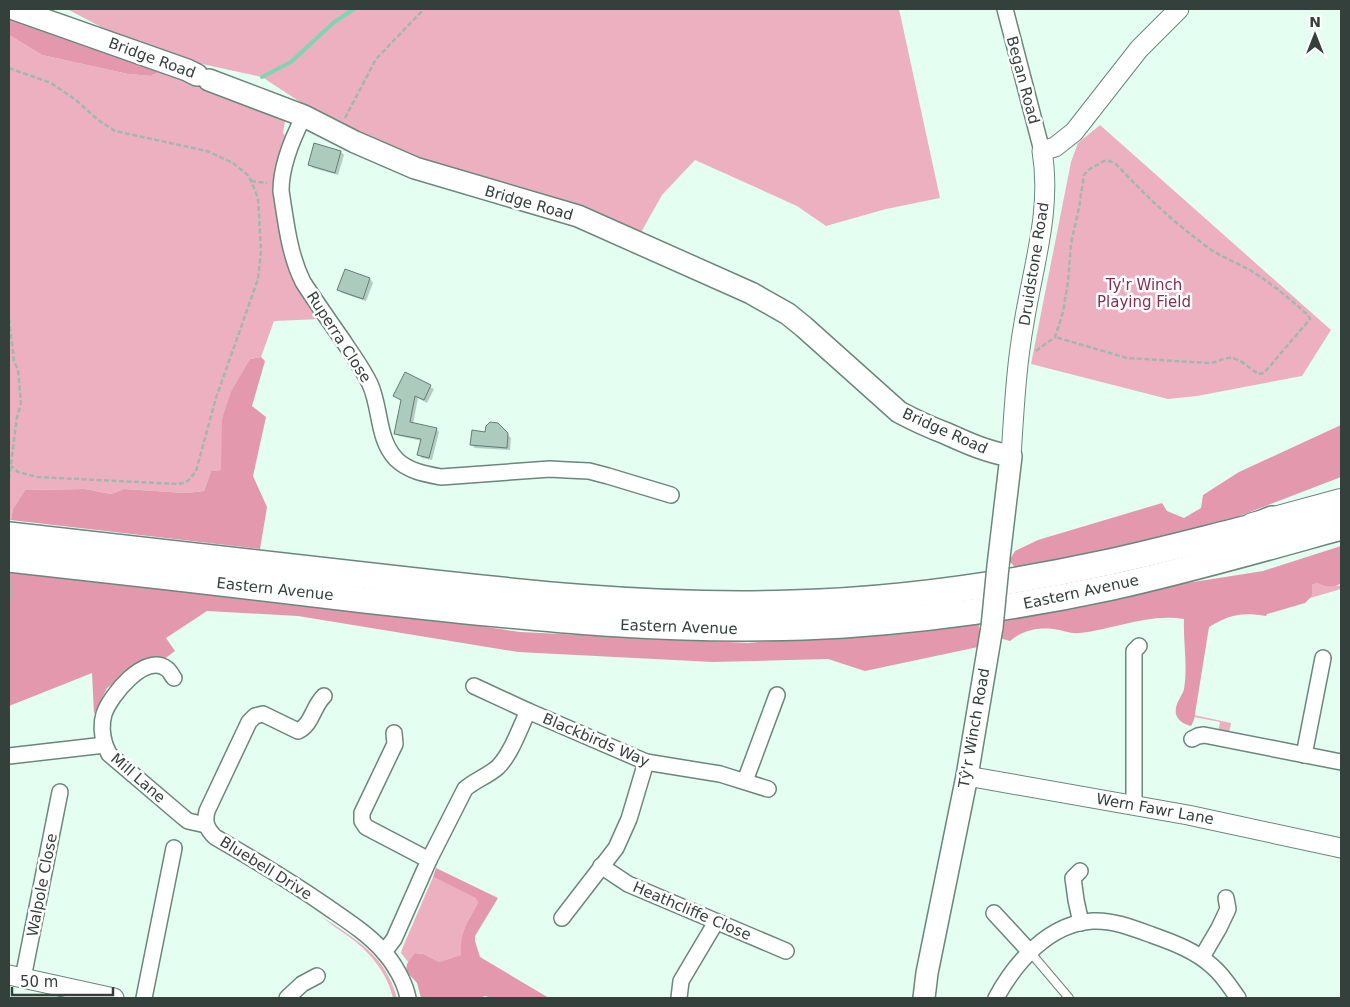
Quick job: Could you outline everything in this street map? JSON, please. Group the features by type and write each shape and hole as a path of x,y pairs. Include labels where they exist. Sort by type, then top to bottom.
{"highway":[{"name":"Eastern Avenue","path":"9,566 37,550 534,594 662,603 747,604 845,600 959,589 1028,578 1107,562 1253,527 1341,491"},
{"path":"1253,527 1341,503"},
{"name":"Eastern Avenue","path":"9,535 37,550 535,618 640,626 750,629 906,620 1033,602 1112,587 1191,568 1341,527"}],"main road":[{"name":"Bridge Road","path":"14,9 186,70 304,116 338,134 414,168 578,216 750,293 788,314 899,412 973,446 996,454 1011,456"},
{"name":"Tŷ'r Winch Road","path":"924,998 992,627 1011,456"}],"street":[{"name":"Began Road","path":"1005,9 1042,151"},
{"path":"1042,151 1056,146 1074,132 1139,48 1179,9"},
{"name":"Ruperra Close","path":"304,116 282,170 281,181 281,191 294,260 303,282 371,385 383,435 388,449 397,460 417,471 441,477 550,469 589,472 671,495"},
{"name":"Druidstone Road","path":"1011,456 1023,325 1042,227 1046,184 1042,151"},
{"path":"1134,804 1134,651 1139,646"},
{"path":"1304,755 1323,658"},
{"path":"105,745 102,735 105,712 116,694 132,675 147,666 159,666 167,669 174,678"},
{"path":"474,686 528,711"},
{"path":"745,781 777,695"},
{"name":"Bluebell Drive","path":"324,696 318,701 307,725 298,731 262,714 255,716 250,722 207,812 206,825 215,837 274,870 363,932 384,952 407,991 408,998"},
{"name":"Blackbirds Way","path":"384,952 394,939 429,860 465,789 498,767 506,757 528,711 646,762 666,767 700,770 745,781 768,789"},
{"path":"394,733 395,744 362,813 362,821 366,827 429,860"},
{"path":"1192,739 1204,735 1341,762"},
{"name":"Mill Lane","path":"9,756 105,745 109,754 188,821 206,825"},
{"path":"562,918 616,848 636,800 646,762"},
{"name":"Wern Fawr Lane","path":"966,776 1134,804 1222,821 1341,848"},
{"name":"Walpole Close","path":"16,977 60,792"},
{"path":"144,998 174,848"},
{"name":"Heathcliffe Close","path":"601,866 628,884 786,951"},
{"path":"1080,871 1073,878 1082,923"},
{"path":"1202,957 1228,909 1226,898"},
{"path":"994,913 1030,952"},
{"path":"996,998 1011,974 1030,952 1054,934 1092,921 1116,923 1166,940 1202,957 1213,966 1238,998"},
{"path":"679,998 681,982 716,922"},
{"path":"287,998 302,984 317,976"},
{"path":"16,977 80,995 114,998"}],"lane":[{"path":"1030,952 1069,998"}],"path":[{"path":"338,134 376,59 424,9"},
{"path":"9,68 51,83 76,100 98,120 116,131 207,152 233,163 249,176 258,198 261,251 258,279 216,398 196,471 188,481 179,484 37,477 18,472 11,466"},
{"path":"1033,354 1056,337 1068,282 1071,243 1084,175 1088,170 1104,161 1116,164 1155,206 1185,230 1212,250 1251,271 1282,292 1310,319 1264,373 1258,374 1233,358 1227,358 1216,363 1208,363 1127,358 1056,337"},
{"path":"251,181 273,183"},
{"path":"9,319 21,397 9,479"},
{"path":"9,566 12,597 9,601"}],"green space":[{"path":"67,9 899,9 940,198 886,209 826,226 797,206 695,160 662,195 639,236 405,160 314,111 262,77 179,59 122,38"},
{"path":"9,35 42,55 128,74 151,76 159,72 283,117 285,121 283,133 287,138 276,166 274,197 321,319 274,321 261,357 250,359 222,419 222,470 211,471 204,491 186,493 124,489 111,494 85,489 25,490 13,509 11,520 9,520"},
{"name":"Ty'r Winch Playing Field","path":"1100,125 1331,330 1302,376 1197,396 1168,399 1031,364 1071,162 1078,143"},
{"path":"1317,583 1339,586 1341,583 1341,589 1310,598 1312,596 1312,585"},
{"path":"1194,715 1231,723 1229,733 1218,732 1220,722 1194,717"},
{"path":"433,877 477,898 478,903 463,933 462,955 439,962 424,954 415,953 409,963 401,953 402,949"},
{"path":"321,916 357,941 377,959 392,983 397,998 393,998 388,982 369,954"}],"shaded area":[{"path":"9,18 159,72 151,76 128,74 42,55 9,35"},
{"path":"261,357 265,361 252,406 266,417 253,476 267,507 260,549 11,520 13,509 25,490 85,489 111,494 124,489 186,493 204,491 211,471 221,470 222,419 231,392 250,359"},
{"path":"1341,425 1341,477 1237,517 1184,533 1016,568 1009,561 1015,551 1038,540 1162,503 1167,511 1184,518 1201,508 1203,495 1239,472"},
{"path":"1341,546 1341,583 1338,585 1329,586 1317,583 1312,585 1312,596 1305,603 1267,614 1266,616 1236,615 1223,619 1209,627 1194,720 1191,726 1180,720 1176,714 1177,704 1184,689 1185,680 1184,619 1158,618 1080,633 1053,629 1036,629 1024,632 1010,641 997,635 999,622 1003,620 1187,583 1263,571"},
{"path":"9,571 396,613 520,632 748,643 979,623 980,634 978,647 865,671 828,659 713,662 518,652 298,616 207,611 166,638 175,651 159,663 138,667 107,688 94,714 92,673 9,706"},
{"path":"436,868 498,898 475,936 480,957 549,998 490,998 486,996 478,998 421,998 417,983 406,971 407,964 415,953 424,954 439,962 461,955 463,933 478,903 476,898 433,877"}],"building":[{"path":"314,143 341,151 335,173 308,165"},
{"path":"345,269 370,278 363,299 337,290"},
{"path":"405,372 431,385 424,400 415,396 410,422 437,428 429,458 417,455 421,439 394,434 401,400 393,396"},
{"path":"490,422 498,423 508,433 507,448 470,445 472,430 485,432 486,426"}],"waterway":[{"path":"262,77 291,62 333,23 354,9"}]}
